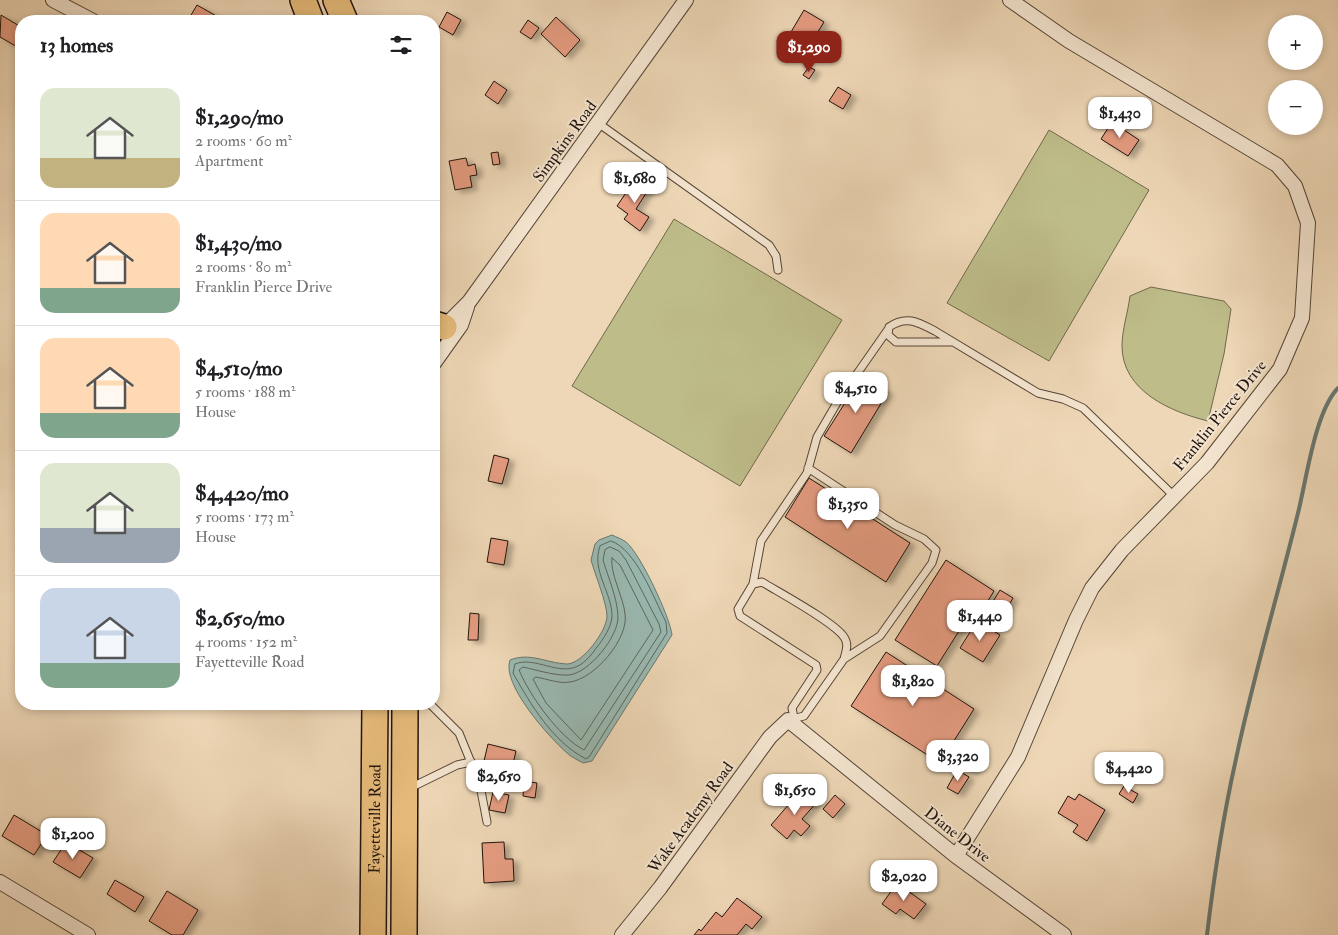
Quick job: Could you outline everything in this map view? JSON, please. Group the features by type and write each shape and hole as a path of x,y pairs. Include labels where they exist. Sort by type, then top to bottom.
{"highway":[{"path":"302,0 308,15"},
{"name":"Fayetteville Road","path":"373,935 375,710"},
{"name":"Fayetteville Road","path":"404,935 405,710"}],"street":[{"path":"53,0 82,15"},
{"name":"Simpkins Road","path":"440,326 469,302 686,0"},
{"name":"Franklin Pierce Drive","path":"956,856 1018,757 1076,620 1092,588 1122,550 1207,463 1280,368 1302,318 1308,223 1295,186 1277,165 1069,42 1010,0"},
{"name":"Simpkins Road","path":"440,355 461,325 469,302"},
{"name":"Diane Drive","path":"791,719 956,856 1064,935"},
{"name":"Wake Academy Road","path":"625,934 770,737 791,719"},
{"path":"0,882 88,935"}],"lane":[{"path":"598,123 770,244 776,256 778,270"},
{"path":"753,584 762,582 833,626 844,637 847,647 844,659 804,716 791,719 792,708 817,670 816,665 740,616 738,609 753,584 761,541 808,468 817,437 858,369 889,328 897,322 907,319 919,323 953,342 1038,393 1063,399 1083,408 1174,496"},
{"path":"889,328 888,335 896,342 953,342"},
{"path":"808,468 895,525 924,539 936,550 932,563 880,636 844,659"},
{"path":"436,710 459,733 471,762 477,770 487,822"},
{"path":"404,791 457,765 471,762"}],"shaded area":[{"path":"1049,130 1149,190 1049,361 947,303"},
{"path":"674,219 842,320 740,486 572,386"},
{"path":"1151,287 1224,301 1231,309 1224,354 1208,421 1179,412 1151,397 1139,387 1130,375 1124,362 1122,340 1130,296"}],"water":[{"path":"612,535 626,542 639,559 666,614 672,635 592,761 583,763 570,756 528,710 513,682 509,670 510,660 531,657 559,663 573,663 593,646 603,630 607,616 591,560 595,544 599,540"}],"building":[{"path":"197,5 214,15 191,15"},
{"path":"804,10 824,22 811,43 791,32"},
{"path":"447,12 461,20 453,35 440,28"},
{"path":"1,15 15,23 15,46 0,37"},
{"path":"556,17 580,40 565,57 541,34"},
{"path":"528,20 539,28 531,39 520,32"},
{"path":"809,67 815,70 809,79 803,75"},
{"path":"494,81 507,90 498,104 485,95"},
{"path":"838,87 851,95 843,109 829,101"},
{"path":"1112,122 1139,140 1128,156 1101,139"},
{"path":"498,152 500,164 493,165 491,153"},
{"path":"466,158 468,166 475,164 477,175 470,176 472,187 455,190 449,161"},
{"path":"636,178 650,187 636,209 649,217 640,231 624,219 628,214 617,206"},
{"path":"862,376 888,392 851,453 824,436"},
{"path":"494,455 509,459 502,484 488,481"},
{"path":"809,478 910,543 886,582 785,517"},
{"path":"491,538 508,541 504,565 487,562"},
{"path":"946,560 994,591 981,612 974,607 937,666 895,640"},
{"path":"1000,590 1013,598 998,624 984,616"},
{"path":"470,613 479,614 478,640 468,640"},
{"path":"977,621 1000,635 983,662 960,648"},
{"path":"886,652 974,709 940,763 851,706"},
{"path":"488,744 516,751 512,768 484,761"},
{"path":"971,750 982,756 972,772 962,766"},
{"path":"957,770 969,777 958,794 947,788"},
{"path":"524,781 537,783 535,798 523,796"},
{"path":"1124,786 1138,794 1133,803 1119,794"},
{"path":"802,789 817,802 802,819 810,826 801,836 794,830 787,839 771,825"},
{"path":"493,792 509,795 505,813 489,810"},
{"path":"1079,794 1105,810 1087,841 1073,832 1078,825 1058,813 1068,796 1075,800"},
{"path":"835,795 845,804 833,818 823,809"},
{"path":"14,815 47,835 34,855 2,836"},
{"path":"66,842 93,858 80,878 53,862"},
{"path":"504,842 505,859 513,859 514,881 484,883 482,843"},
{"path":"115,880 144,897 135,912 107,894"},
{"path":"897,883 926,904 914,919 900,909 896,914 882,904"},
{"path":"167,891 198,910 183,935 172,935 149,921"},
{"path":"737,898 762,917 752,929 746,924 737,935 694,935 699,929 701,931 716,912 722,917"}],"waterway":[{"path":"1207,935 1223,825 1250,698 1297,517 1317,431 1330,399 1338,388"}]}
